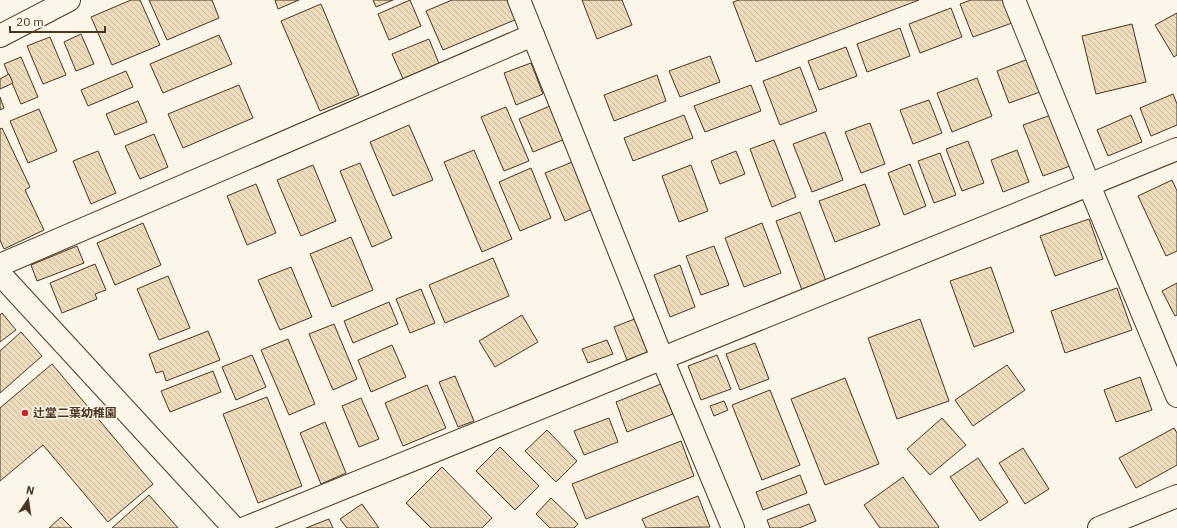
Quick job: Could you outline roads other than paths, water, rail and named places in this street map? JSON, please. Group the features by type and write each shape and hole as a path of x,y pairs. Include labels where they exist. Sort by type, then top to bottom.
{"street":[{"path":"0,36 69,0"},
{"path":"519,0 662,358 734,528"},
{"path":"1014,0 1177,396"},
{"path":"0,265 533,35"},
{"path":"246,528 1177,149"},
{"path":"0,274 234,528"},
{"path":"1099,528 1177,496"}],"place":[{"name":"辻堂二葉幼稚園","path":"25,413"}]}
